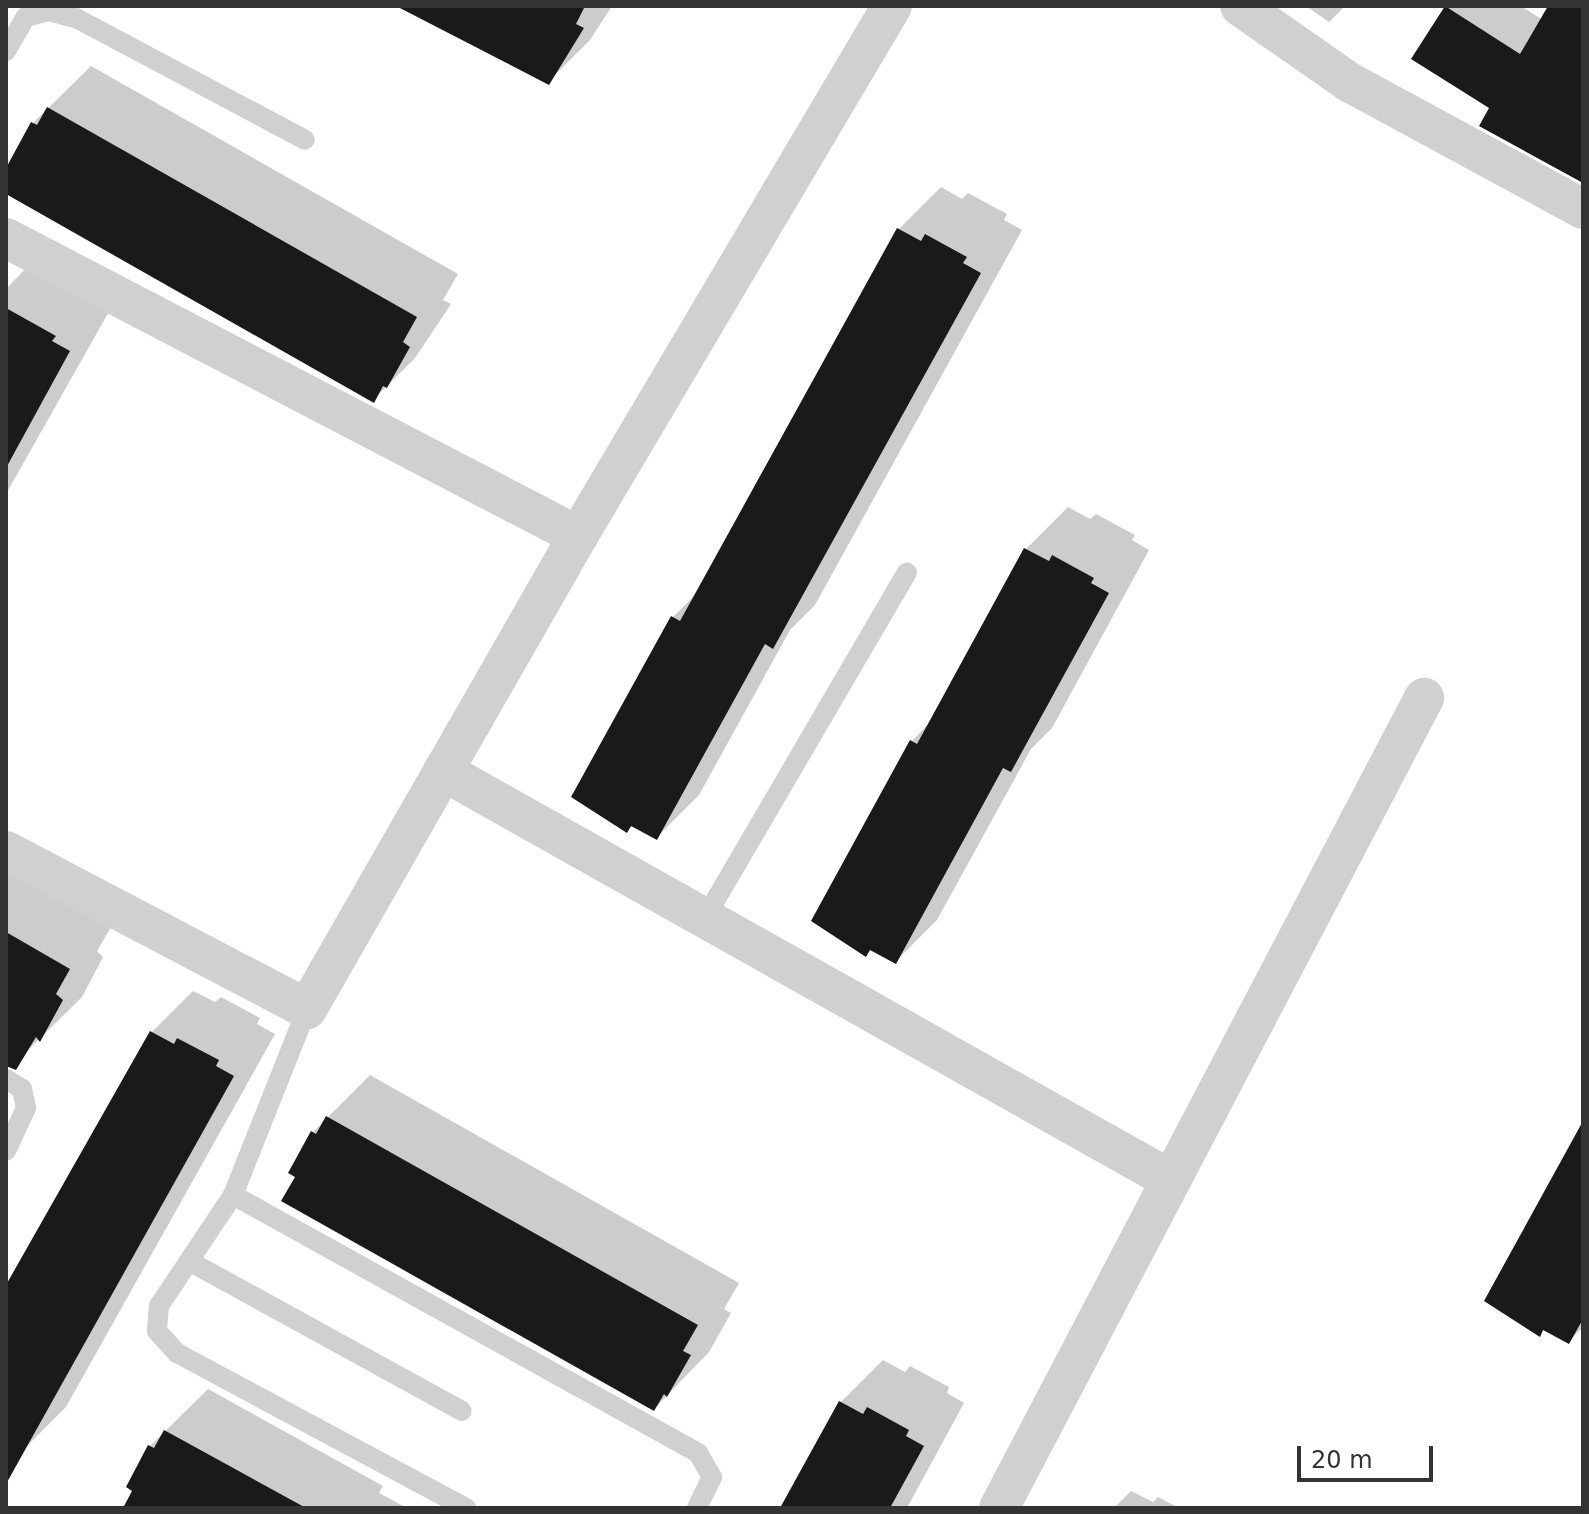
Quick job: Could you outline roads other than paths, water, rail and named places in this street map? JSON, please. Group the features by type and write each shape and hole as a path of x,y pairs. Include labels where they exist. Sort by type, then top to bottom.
{"street":[{"path":"6,851 307,1009 578,536 892,6"},
{"path":"1240,6 1349,82 1583,209"},
{"path":"6,238 578,536"},
{"path":"999,1508 1424,698"},
{"path":"443,771 1171,1180"}],"lane":[{"path":"6,51 26,17 49,11 76,18 305,140"},
{"path":"705,918 907,573"},
{"path":"307,1009 233,1195 159,1306 157,1331 177,1353 466,1508"},
{"path":"6,1079 22,1089 26,1108 6,1151"},
{"path":"233,1195 698,1453 712,1477 697,1508"},
{"path":"189,1261 462,1411"}]}
